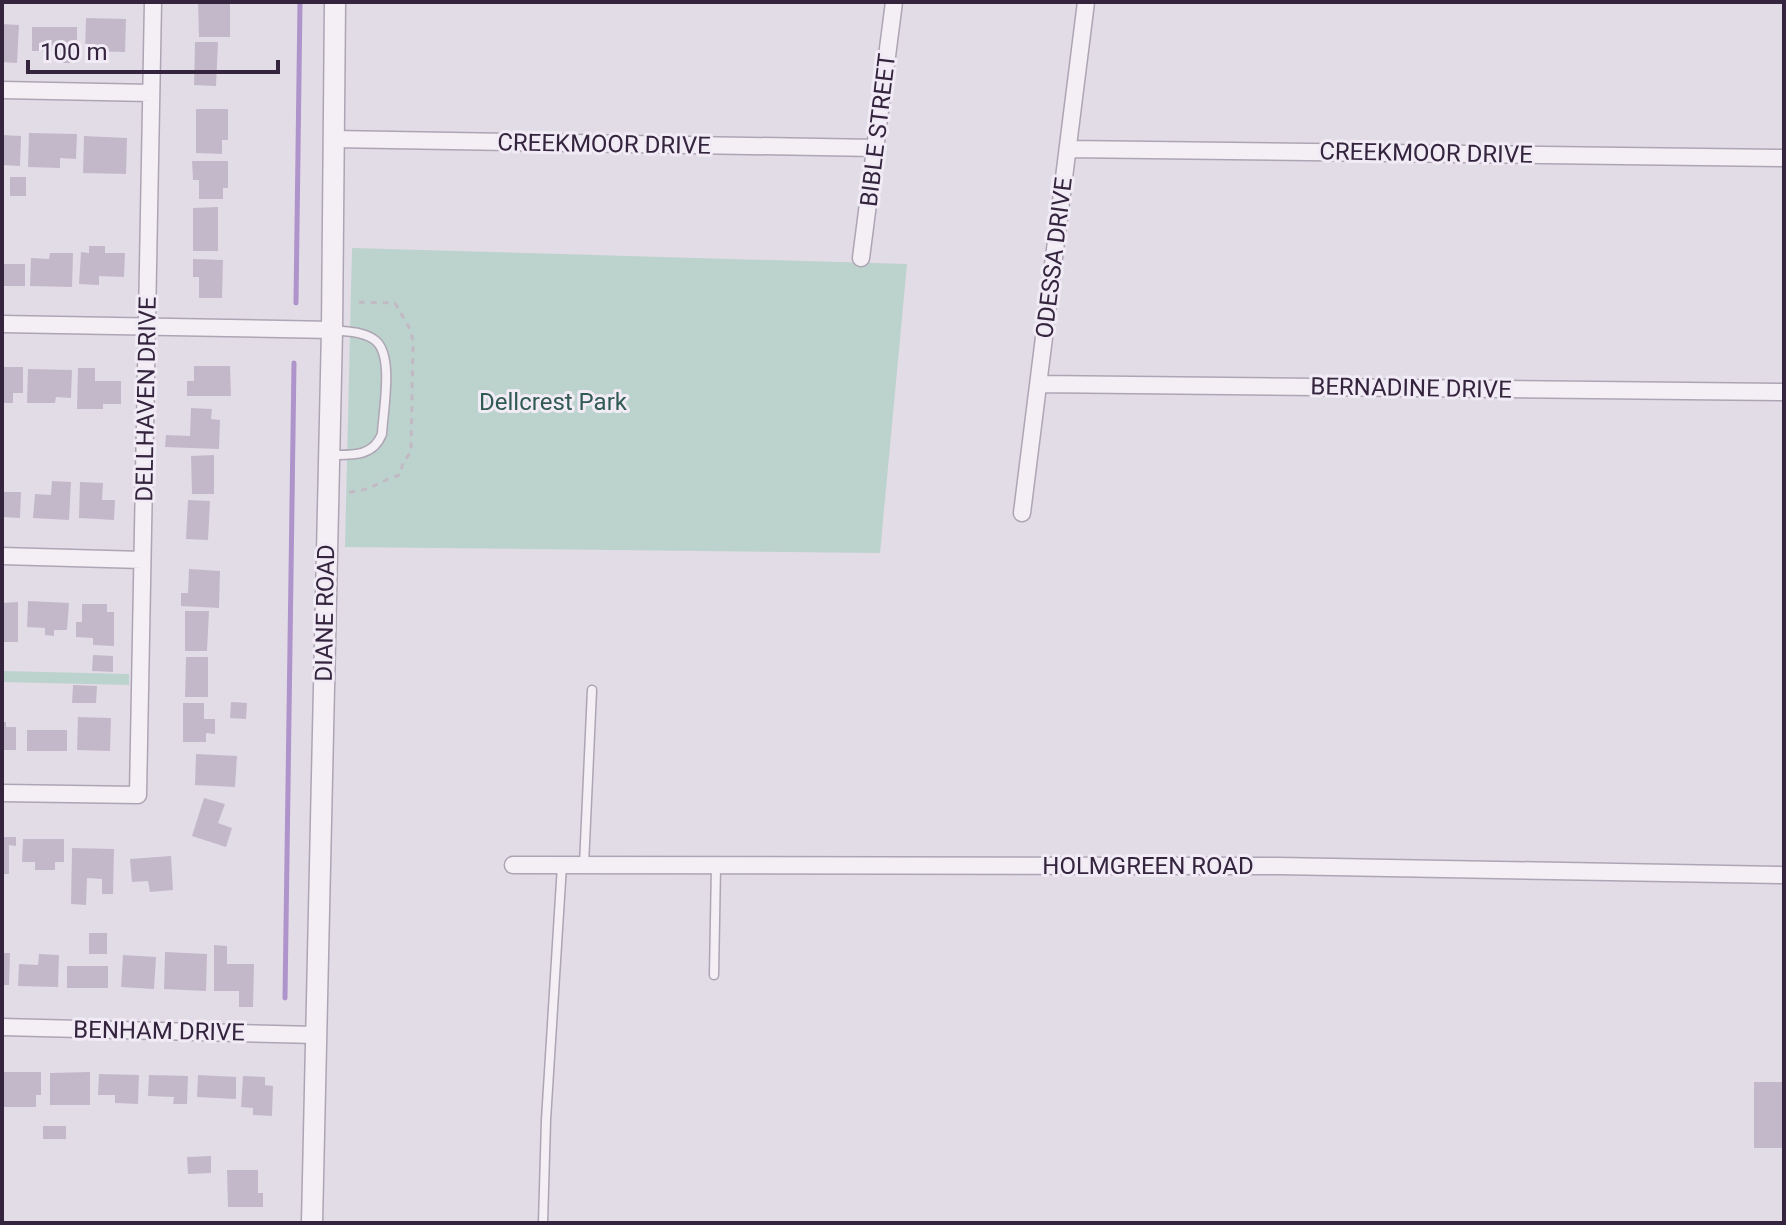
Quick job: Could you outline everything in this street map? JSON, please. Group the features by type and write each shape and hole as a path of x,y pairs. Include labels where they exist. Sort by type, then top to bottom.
{"street":[{"name":"DELLHAVEN DRIVE","path":"2,793 138,795 153,2"},
{"name":"DIANE ROAD","path":"312,1223 332,330 335,2"},
{"name":"BIBLE STREET","path":"861,258 894,2"},
{"name":"ODESSA DRIVE","path":"1022,513 1086,2"},
{"path":"2,90 151,93"},
{"name":"CREEKMOOR DRIVE","path":"333,139 876,148"},
{"name":"CREEKMOOR DRIVE","path":"1068,149 1784,158"},
{"path":"2,324 332,330"},
{"name":"BERNADINE DRIVE","path":"1039,384 1784,392"},
{"path":"2,556 142,560"},
{"name":"HOLMGREEN ROAD","path":"513,865 1278,866 1784,875"},
{"name":"BENHAM DRIVE","path":"2,1027 316,1035"}],"lane":[{"path":"329,455 358,454 371,450 378,443 382,434 387,363 376,341 363,334 332,330"},
{"path":"584,865 592,690"},
{"path":"543,1223 546,1120 562,865"},
{"path":"714,975 716,865"}],"green space":[{"name":"Dellcrest Park","path":"352,248 907,264 880,553 345,547"},
{"path":"2,671 129,674 129,685 2,682"}],"building":[{"path":"198,2 230,2 230,37 199,37"},
{"path":"86,18 126,19 125,52 85,51"},
{"path":"2,24 19,25 17,63 2,62"},
{"path":"32,27 77,27 77,63 60,63 60,51 32,51"},
{"path":"195,42 218,42 216,86 194,85"},
{"path":"196,109 228,109 228,140 222,140 222,154 196,153"},
{"path":"29,133 77,134 76,159 60,158 60,168 28,167"},
{"path":"2,135 21,136 20,166 2,165"},
{"path":"84,136 127,138 126,174 83,173"},
{"path":"192,161 228,161 228,188 223,188 223,199 199,199 199,180 193,180"},
{"path":"10,177 26,177 26,196 10,196"},
{"path":"218,207 218,251 193,251 193,208"},
{"path":"89,246 105,246 105,253 125,253 124,277 99,276 99,285 79,284 81,252 89,253"},
{"path":"50,253 73,253 72,287 30,286 31,258 49,259"},
{"path":"193,259 223,260 222,298 199,298 199,277 193,277"},
{"path":"2,264 25,264 25,286 2,286"},
{"path":"194,366 230,366 231,396 187,396 187,381 194,381"},
{"path":"2,367 23,367 23,393 13,393 13,403 2,403"},
{"path":"78,368 95,368 95,381 121,381 121,404 103,404 103,409 77,409"},
{"path":"28,369 72,370 71,398 56,397 55,403 27,403"},
{"path":"191,408 212,409 211,419 220,420 219,449 165,447 166,435 190,436"},
{"path":"214,455 214,494 192,494 191,456"},
{"path":"52,481 71,482 69,520 33,518 35,494 51,495"},
{"path":"80,482 103,483 102,500 115,500 114,520 79,518"},
{"path":"2,492 21,492 20,518 2,517"},
{"path":"188,500 210,501 208,540 186,539"},
{"path":"189,569 220,571 219,608 181,606 181,593 188,593"},
{"path":"28,601 69,603 67,630 54,630 54,636 45,635 45,628 27,627"},
{"path":"18,602 18,642 2,642 2,603"},
{"path":"82,604 107,604 107,612 114,612 114,646 93,645 93,638 76,637 76,622 82,622"},
{"path":"185,611 209,611 207,651 185,651"},
{"path":"93,655 113,656 113,672 92,671"},
{"path":"186,657 208,657 208,697 185,697"},
{"path":"73,685 97,686 96,703 72,703"},
{"path":"231,702 247,703 246,719 230,718"},
{"path":"183,703 204,703 204,719 215,719 215,734 206,733 206,742 183,742"},
{"path":"78,717 111,718 110,751 77,750"},
{"path":"2,722 6,722 6,727 16,727 16,750 2,750"},
{"path":"27,730 67,730 67,751 27,751"},
{"path":"196,754 237,756 235,787 195,785"},
{"path":"204,798 225,804 218,823 232,828 226,847 192,836"},
{"path":"2,837 16,837 16,846 9,845 9,874 2,874"},
{"path":"23,839 64,839 64,862 55,862 55,870 35,870 35,862 22,862"},
{"path":"72,848 114,849 113,894 102,894 102,879 87,878 86,905 71,904"},
{"path":"171,856 173,890 150,892 148,881 132,882 130,859"},
{"path":"89,933 107,933 107,954 89,954"},
{"path":"214,945 227,946 227,964 254,964 253,1007 239,1007 239,991 214,991"},
{"path":"165,952 207,954 206,991 164,989"},
{"path":"2,953 10,953 9,985 2,985"},
{"path":"39,954 59,955 58,987 18,986 19,964 38,965"},
{"path":"123,955 156,957 154,989 121,987"},
{"path":"67,966 108,966 108,988 67,988"},
{"path":"2,1072 41,1072 41,1095 36,1095 36,1107 2,1107"},
{"path":"90,1072 90,1105 50,1105 50,1073"},
{"path":"99,1074 139,1075 138,1104 115,1103 115,1095 98,1095"},
{"path":"149,1075 188,1076 187,1104 173,1104 174,1097 148,1096"},
{"path":"198,1075 236,1077 236,1099 197,1097"},
{"path":"243,1076 265,1077 265,1085 273,1086 272,1116 253,1115 253,1108 241,1107"},
{"path":"1754,1082 1784,1082 1784,1148 1754,1148"},
{"path":"43,1126 66,1126 66,1139 43,1139"},
{"path":"211,1156 211,1173 188,1174 187,1157"},
{"path":"227,1170 258,1170 258,1193 263,1193 263,1207 228,1207"}],"waterway":[{"path":"296,303 300,2"},
{"path":"285,998 294,363"}]}
